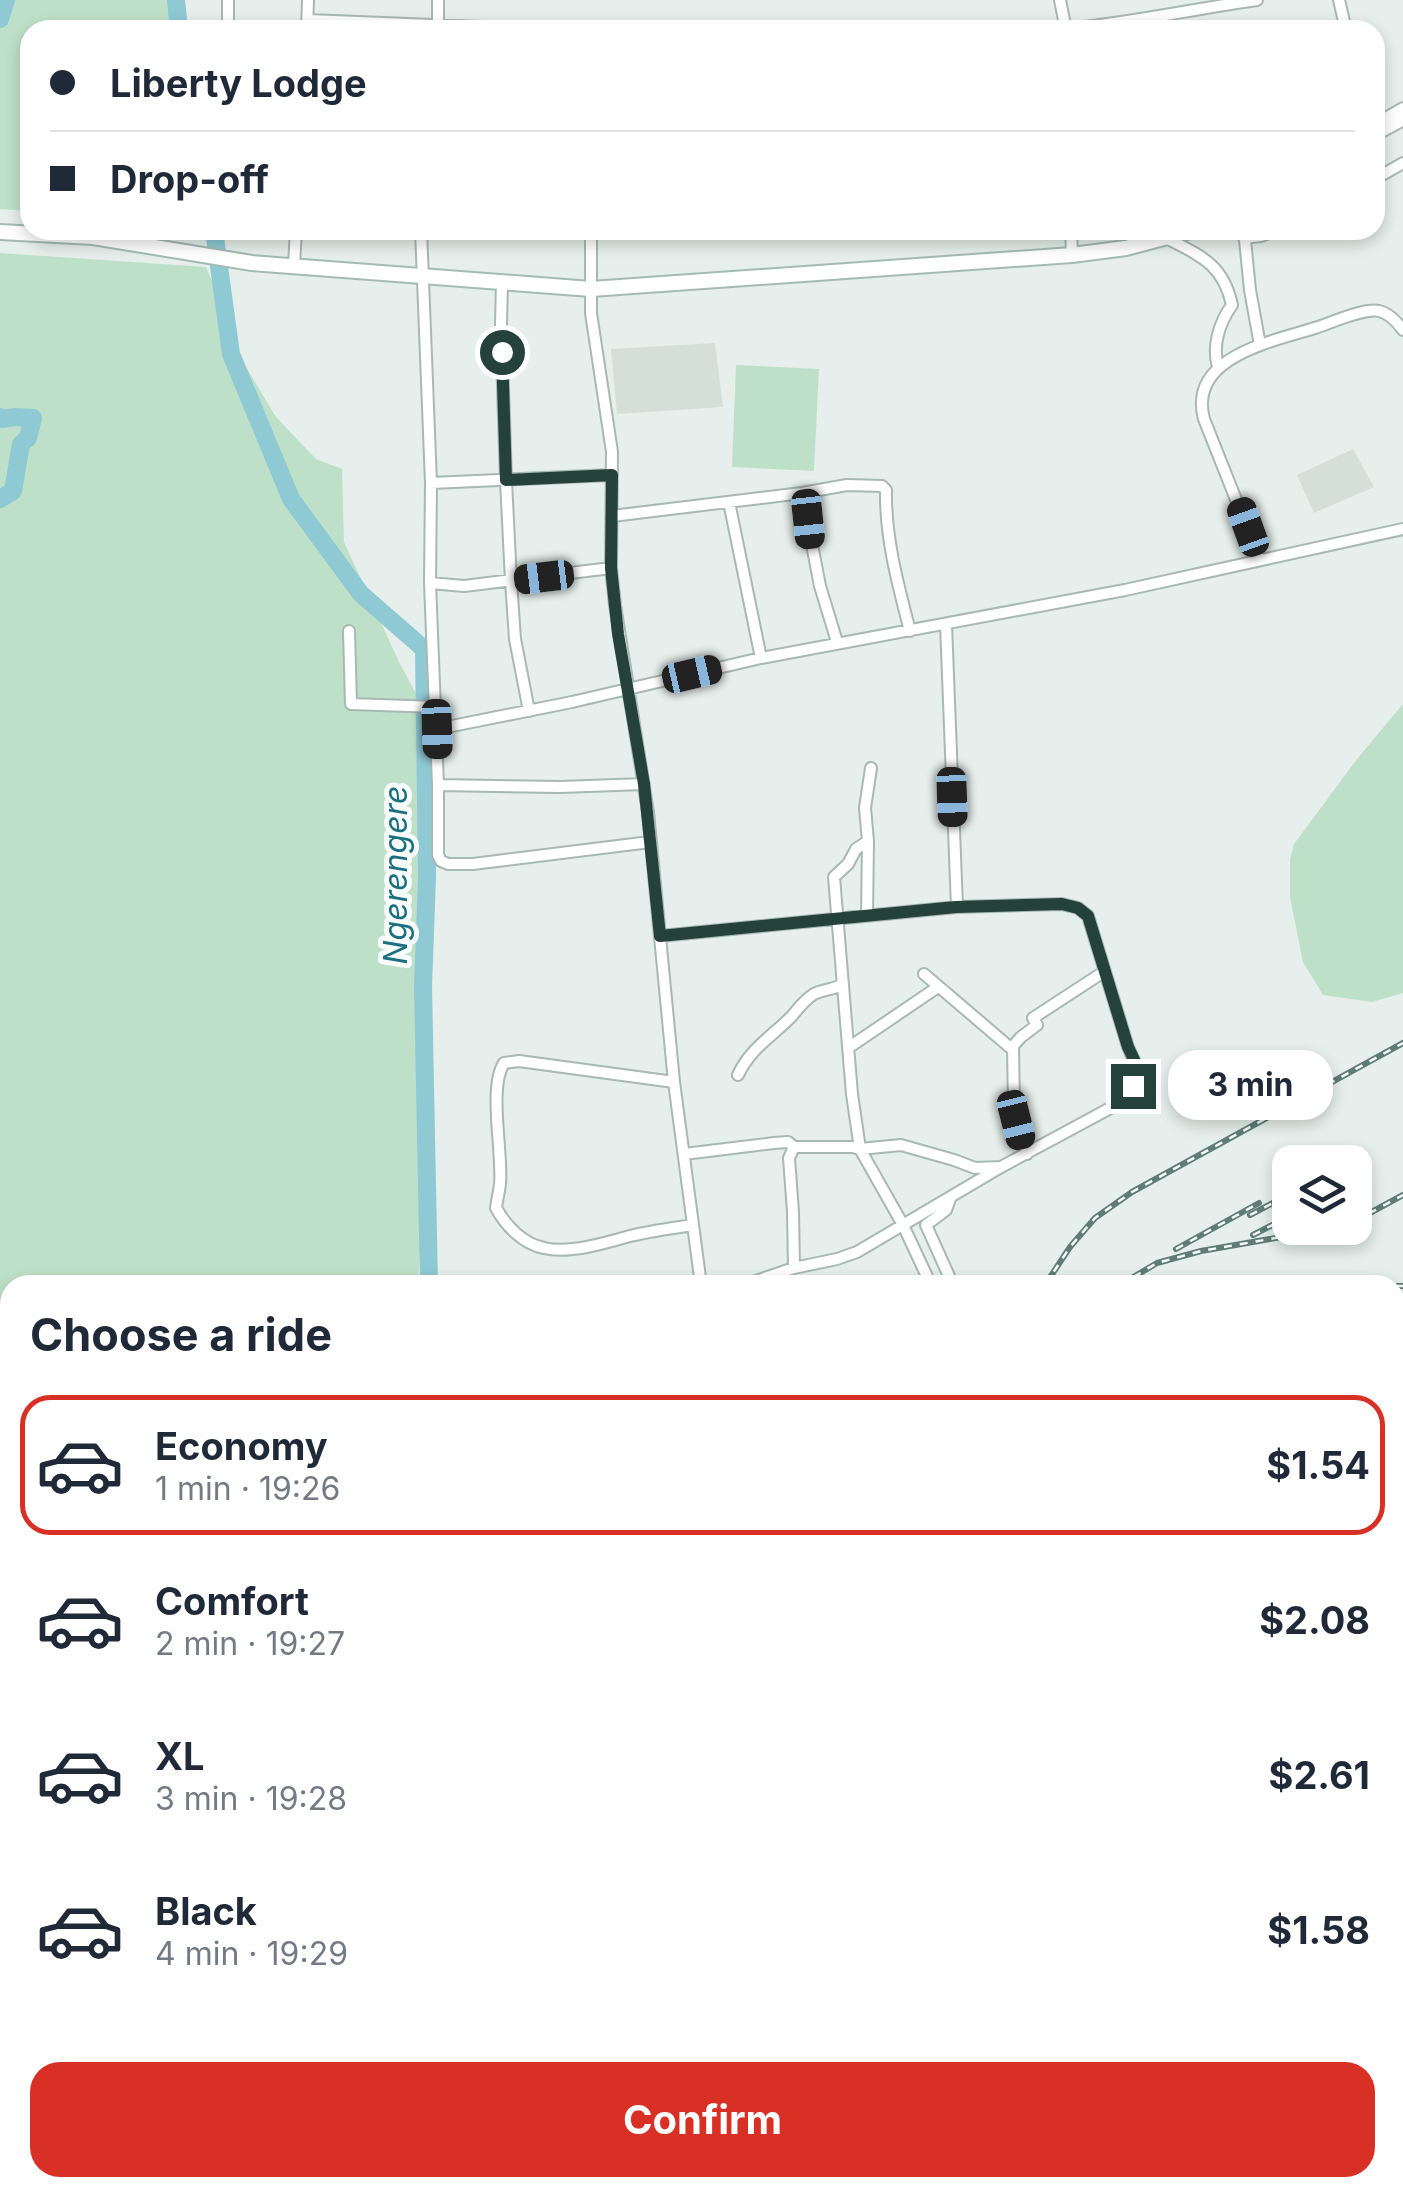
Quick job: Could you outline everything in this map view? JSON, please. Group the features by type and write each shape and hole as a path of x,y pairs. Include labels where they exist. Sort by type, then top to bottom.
{"street":[{"path":"1140,20 1216,2 1257,0"},
{"path":"125,240 252,262 572,289 1072,255 1157,240"},
{"path":"294,265 295,240"},
{"path":"422,240 440,861 473,864 650,842"},
{"path":"591,240 591,313 607,412 612,475 611,568 618,634 644,784 674,1082 700,1275"},
{"path":"1071,240 1072,255"},
{"path":"1170,240 1211,263 1221,275 1230,298 1232,305 1222,318 1214,345 1218,368"},
{"path":"1245,240 1260,346"},
{"path":"1230,298 1249,276"},
{"path":"502,282 511,581 515,639 529,711"},
{"path":"591,313 605,294 616,288"},
{"path":"572,289 591,313"},
{"path":"1260,560 1202,410 1205,384 1218,368 1238,355 1373,311 1392,317 1403,330"},
{"path":"431,483 612,475"},
{"path":"612,516 858,484 882,486 896,576 910,631"},
{"path":"802,493 820,586 837,642"},
{"path":"729,502 761,658"},
{"path":"437,729 837,642 1108,593 1403,529"},
{"path":"430,583 464,586 611,568"},
{"path":"946,624 956,907"},
{"path":"350,631 350,704 436,707"},
{"path":"867,916 865,808 871,768"},
{"path":"438,785 644,784"},
{"path":"868,841 856,849 834,877 860,1150 926,1275"},
{"path":"660,936 956,907 1062,904 1078,908 1088,916 1128,1047 1140,1072 1128,1093 1116,1105 1002,1167 923,1220 903,1225 857,1252 773,1275"},
{"path":"1027,1154 1014,1107 1013,1050 1021,1037 1038,1025 1032,1018 1105,970"},
{"path":"924,974 1013,1050"},
{"path":"738,1076 747,1056 806,1000 843,984"},
{"path":"848,1048 938,987"},
{"path":"674,1082 519,1061 504,1063 499,1071 500,1183 496,1208 521,1237 548,1249 591,1246 693,1225"},
{"path":"684,1154 788,1142 794,1147 860,1150 901,1145 975,1168 1002,1167"},
{"path":"794,1147 789,1158 794,1268"},
{"path":"923,1220 948,1275"},
{"path":"1304,2197 1315,2197"}],"shaded area":[{"path":"715,343 723,407 617,414 611,349"},
{"path":"1353,449 1374,487 1314,513 1297,475"}],"green space":[{"path":"0,0 180,0 183,20 20,20 20,210 0,209"},
{"path":"0,253 206,267 229,339 276,417 316,459 342,469 344,542 399,662 439,736 419,1275 0,1275"},
{"path":"736,365 819,369 814,471 732,467"},
{"path":"1403,704 1403,993 1372,1002 1323,995 1303,962 1290,897 1294,844"}],"waterway":[{"path":"0,19 6,0"},
{"name":"Ngerengere","path":"176,0 178,20"},
{"name":"Ngerengere","path":"215,240 231,354 291,499 361,594 424,649 427,878 423,986 429,1275"},
{"path":"0,417 33,418 28,438 21,444 13,491 0,499"}],"railway":[{"path":"1052,1275 1095,1218 1132,1192 1403,1043"},
{"path":"1372,1212 1403,1195"},
{"path":"1176,1249 1259,1203"},
{"path":"1250,1215 1272,1203"},
{"path":"1253,1235 1272,1225"},
{"path":"1137,1275 1157,1263 1201,1251 1272,1239"}],"route":[{"path":"502,352 506,480 612,475 611,568 648,812 660,936 956,907 1072,905 1088,916 1128,1047 1140,1072 1133,1086"}]}
